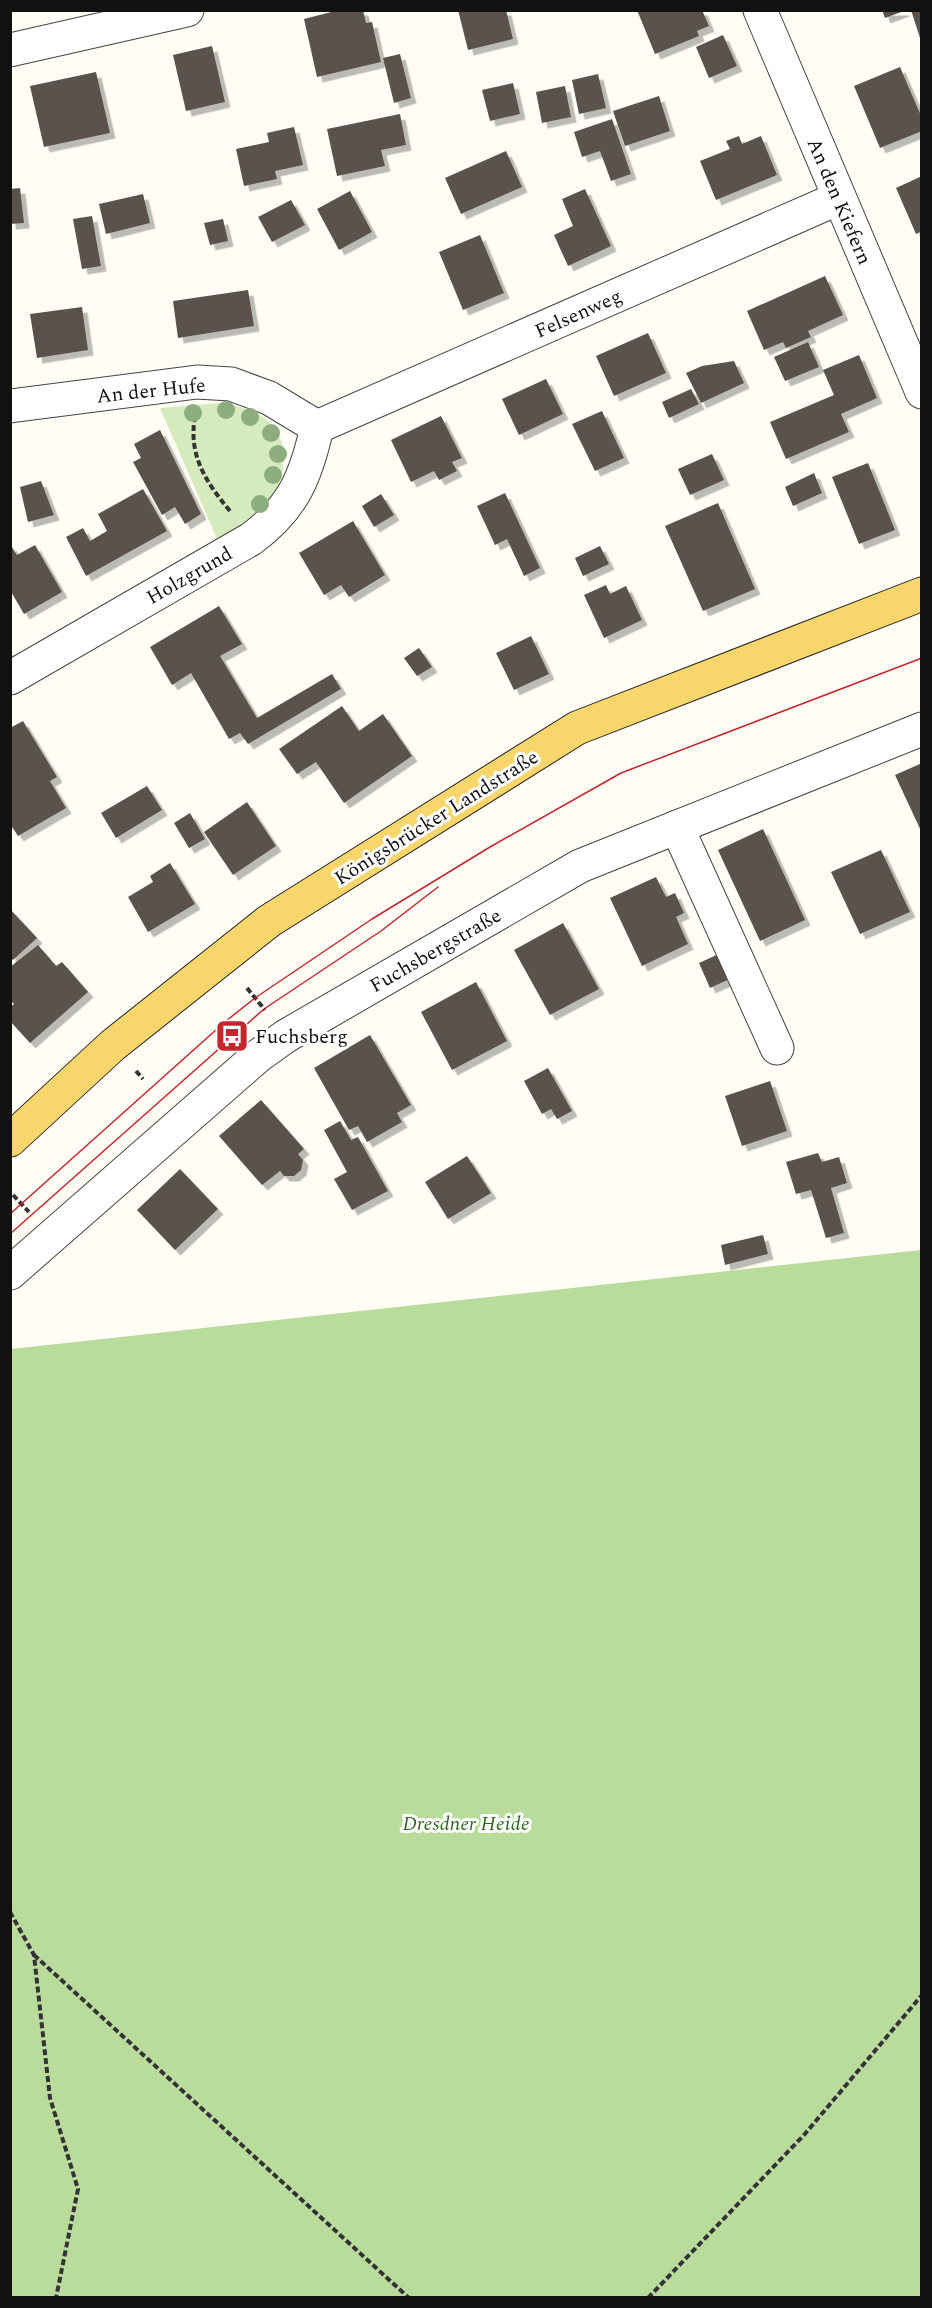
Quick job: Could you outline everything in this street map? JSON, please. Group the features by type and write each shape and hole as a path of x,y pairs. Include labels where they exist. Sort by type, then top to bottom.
{"main road":[{"name":"Königsbrücker Landstraße","path":"10,1140 113,1046 270,921 577,728 921,594"}],"street":[{"path":"10,50 187,10"},
{"name":"An den Kiefern","path":"760,10 921,392"},
{"name":"Felsenweg","path":"317,427 839,198"},
{"name":"An der Hufe","path":"10,406 192,383 231,384 269,398 317,427"},
{"name":"Holzgrund","path":"10,678 251,539 270,525 288,505 310,457 317,427"},
{"name":"Fuchsbergstraße","path":"10,1273 258,1056 286,1036 580,866 921,729"},
{"path":"677,827 777,1048"}],"path":[{"path":"192,383 196,410 192,433 196,462 214,492 251,539"},
{"path":"10,1912 34,1955 409,2298"},
{"path":"34,1955 51,2098 78,2189 56,2298"},
{"path":"648,2298 804,2135 921,1995"}],"green space":[{"path":"219,403 248,410 260,415 270,423 282,443 284,457 278,485 262,513 249,525 218,541 160,408"},
{"name":"Dresdner Heide","path":"921,1250 921,2297 11,2297 11,1349"}],"building":[{"path":"339,10 363,10 366,23 372,22 381,62 317,77 304,19"},
{"path":"458,10 506,10 513,39 468,50"},
{"path":"637,10 702,10 709,26 697,31 699,36 655,54"},
{"path":"882,10 904,10 904,11 885,18"},
{"path":"911,10 922,10 922,41 921,41"},
{"path":"723,35 737,66 709,78 696,47"},
{"path":"212,46 225,102 186,111 173,55"},
{"path":"400,54 411,98 394,103 383,58"},
{"path":"900,67 922,118 922,131 880,148 854,86"},
{"path":"96,72 110,133 44,147 30,86"},
{"path":"598,74 606,108 579,114 572,80"},
{"path":"513,83 520,114 490,121 482,90"},
{"path":"565,86 571,117 542,123 536,92"},
{"path":"659,96 670,131 625,146 613,111"},
{"path":"400,114 406,145 381,150 385,166 337,176 327,129"},
{"path":"612,119 631,174 611,181 600,151 582,157 574,132"},
{"path":"294,127 303,165 275,171 277,179 244,186 236,149 269,142 267,133"},
{"path":"739,136 742,144 761,136 777,175 716,200 700,161 730,149 726,141"},
{"path":"506,151 522,187 461,214 445,178"},
{"path":"922,176 922,231 916,234 896,188"},
{"path":"20,188 24,223 10,224 10,189"},
{"path":"585,189 611,246 568,266 554,235 573,226 562,199"},
{"path":"350,191 372,232 339,250 317,209"},
{"path":"143,194 150,223 106,234 99,204"},
{"path":"291,200 305,225 272,242 258,217"},
{"path":"92,216 101,266 82,269 73,219"},
{"path":"223,219 228,241 210,245 204,223"},
{"path":"480,235 504,293 463,310 439,252"},
{"path":"825,276 843,315 808,331 811,337 786,348 783,342 764,350 747,311"},
{"path":"248,290 254,326 178,338 173,301"},
{"path":"82,307 88,350 37,358 30,314"},
{"path":"648,333 666,373 614,396 596,356"},
{"path":"808,342 819,367 785,381 774,357"},
{"path":"859,355 877,398 841,414 849,432 786,459 770,422 834,395 823,370"},
{"path":"734,361 744,383 701,403 686,373 702,366"},
{"path":"546,379 563,414 519,435 502,399"},
{"path":"691,389 699,404 669,418 662,402"},
{"path":"602,411 624,458 595,471 572,424"},
{"path":"441,416 462,458 452,462 457,471 439,480 434,471 411,482 391,440"},
{"path":"160,430 201,514 185,524 175,507 162,515 133,462 141,458 134,444"},
{"path":"712,454 724,480 690,495 678,469"},
{"path":"868,463 895,530 859,544 832,477"},
{"path":"814,473 822,493 793,506 785,487"},
{"path":"41,481 54,515 28,522 20,487"},
{"path":"143,489 167,531 86,576 66,537 83,528 90,541 107,531 98,514"},
{"path":"505,493 540,568 524,576 507,539 495,545 477,506"},
{"path":"381,494 394,515 374,527 362,506"},
{"path":"718,503 755,589 703,611 665,526"},
{"path":"353,521 385,575 349,597 341,585 324,595 299,553"},
{"path":"10,544 17,555 35,545 62,592 24,614 10,590"},
{"path":"600,546 609,564 583,576 575,558"},
{"path":"606,585 610,594 626,586 642,620 604,638 584,595"},
{"path":"219,606 242,644 220,656 257,718 332,674 341,689 248,744 240,733 229,739 191,673 172,685 150,647"},
{"path":"531,636 549,674 514,690 496,653"},
{"path":"419,648 432,667 417,676 404,658"},
{"path":"342,706 359,731 383,714 412,756 344,803 316,762 297,774 279,749"},
{"path":"23,721 57,777 50,781 66,808 18,836 10,824 10,728"},
{"path":"922,763 922,833 895,775"},
{"path":"147,786 162,810 116,838 101,813"},
{"path":"247,802 276,846 233,875 204,832"},
{"path":"190,813 205,839 189,848 174,823"},
{"path":"763,829 805,920 760,941 718,850"},
{"path":"881,850 910,912 860,934 831,872"},
{"path":"170,863 195,904 148,932 128,897 153,882 150,876"},
{"path":"656,877 666,897 675,893 684,913 676,917 688,944 642,966 610,898"},
{"path":"10,909 37,938 13,960 10,957"},
{"path":"563,923 599,989 550,1015 514,950"},
{"path":"38,945 56,966 62,962 88,992 30,1043 10,1021 10,1007 14,1004 10,1000 10,967"},
{"path":"723,952 734,977 710,988 699,963"},
{"path":"476,982 507,1041 452,1070 421,1012"},
{"path":"370,1035 411,1105 397,1113 402,1122 367,1142 358,1126 349,1130 314,1068"},
{"path":"548,1068 572,1111 557,1119 551,1109 542,1114 524,1081"},
{"path":"770,1081 787,1131 742,1146 725,1096"},
{"path":"261,1100 304,1149 298,1154 303,1160 301,1170 294,1176 284,1176 280,1171 262,1185 219,1136"},
{"path":"340,1121 351,1140 358,1137 388,1191 352,1210 334,1179 347,1172 324,1130"},
{"path":"818,1153 822,1162 839,1157 847,1183 831,1188 844,1233 826,1238 811,1190 796,1194 786,1162"},
{"path":"467,1156 491,1193 448,1219 425,1182"},
{"path":"180,1169 218,1209 175,1250 137,1210"},
{"path":"763,1235 768,1254 725,1265 721,1245"}],"tram line":[{"path":"10,1214 226,1021 255,998 372,919 490,847 621,773 922,658"},
{"path":"10,1234 264,1009 381,931 438,887"}],"place":[{"name":"Fuchsberg","path":"232,1036"}]}
